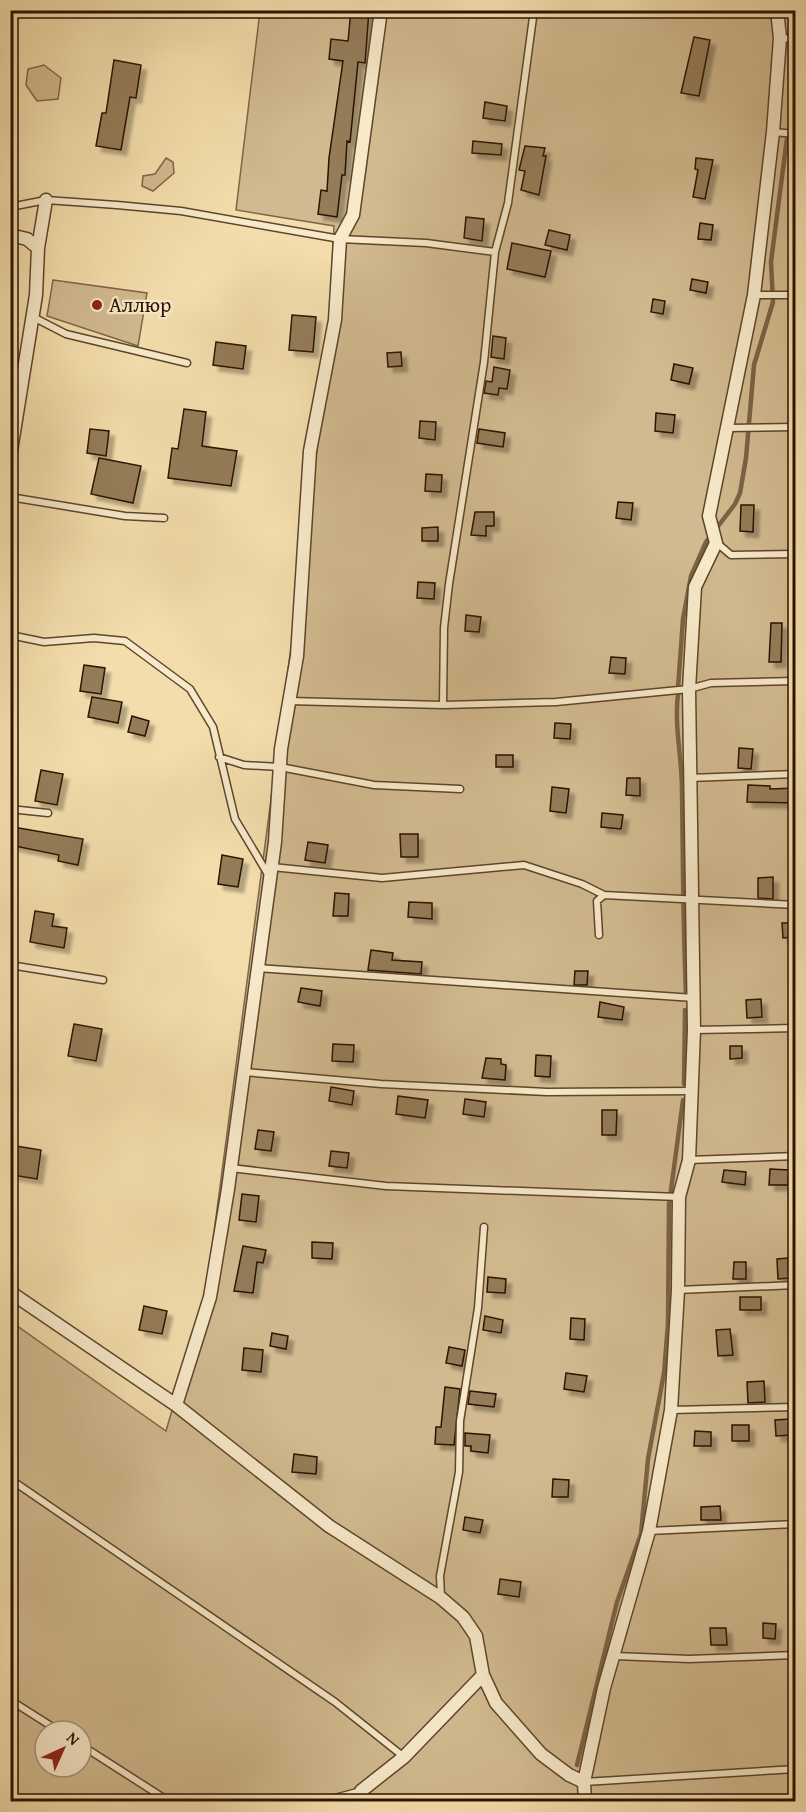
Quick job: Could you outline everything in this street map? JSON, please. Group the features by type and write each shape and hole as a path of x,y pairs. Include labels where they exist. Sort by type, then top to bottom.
{"street":[{"path":"176,1404 210,1297 231,1168 270,872 280,767 297,656 310,451 335,320 340,239 353,215 381,10"},
{"path":"585,1802 584,1782 604,1688 649,1531 670,1410 678,1290 678,1197 689,1160 694,1030 688,778 689,689 695,587 714,537 709,516 735,428 760,295 780,38 777,10"},
{"path":"10,458 32,316 38,248 46,200"},
{"path":"10,235 27,239 38,248"},
{"path":"10,1292 176,1404 329,1526 441,1598 463,1617 476,1636 483,1675 496,1703 541,1754 569,1775 584,1782"},
{"path":"362,1796 404,1757 483,1675"}],"lane":[{"path":"443,705 444,628 449,584 484,362 495,252 508,203 534,10"},
{"path":"780,38 795,39"},
{"path":"773,132 795,134"},
{"path":"10,207 46,200 181,211 340,239 426,243 495,252"},
{"path":"760,295 795,295"},
{"path":"32,316 66,334 187,363"},
{"path":"735,428 795,427"},
{"path":"10,497 125,516 164,518"},
{"path":"714,537 731,555 795,554"},
{"path":"10,635 44,642 94,638 125,641 190,689 213,727 235,819 270,872 382,878 524,866 582,884 604,895 795,905"},
{"path":"289,701 443,705 556,702 689,689 711,683 795,681"},
{"path":"219,757 244,765 280,767 374,785 460,789"},
{"path":"688,778 795,774"},
{"path":"10,809 48,813"},
{"path":"599,935 597,901 604,895"},
{"path":"10,965 103,980"},
{"path":"256,968 694,998"},
{"path":"694,1030 795,1028"},
{"path":"243,1072 381,1084 547,1092 692,1091"},
{"path":"689,1160 795,1156"},
{"path":"231,1168 386,1186 678,1197"},
{"path":"441,1598 440,1575 459,1472 460,1421 478,1308 484,1227"},
{"path":"678,1290 795,1285"},
{"path":"670,1410 795,1407"},
{"path":"10,1479 335,1702 404,1757"},
{"path":"649,1531 795,1524"},
{"path":"615,1656 689,1659 795,1654"},
{"path":"10,1700 40,1719"},
{"path":"93,1753 170,1802"},
{"path":"584,1782 795,1768"},
{"path":"320,1802 362,1796"}],"shaded area":[{"path":"260,11 795,11 795,1801 11,1801 10,1321 166,1431 206,1293 327,374 334,226 236,210"},
{"path":"44,65 61,78 58,99 37,101 26,85 28,69"},
{"path":"166,158 173,162 174,173 153,191 142,186 143,176 155,174"},
{"name":"Аллюр","path":"53,280 147,293 138,346 47,316"}],"building":[{"path":"351,10 369,10 365,63 358,62 350,142 347,141 345,175 342,175 337,217 318,214 321,190 327,191 329,158 343,61 329,59 331,39 348,41"},
{"path":"694,37 710,40 699,96 681,93"},
{"path":"114,60 141,65 136,98 130,97 121,150 96,146 102,113 106,113"},
{"path":"485,102 507,106 505,121 483,118"},
{"path":"473,141 502,144 501,155 472,153"},
{"path":"525,146 545,148 543,156 546,156 539,195 521,190 525,171 519,170"},
{"path":"696,158 713,160 705,199 693,197 698,170 695,169"},
{"path":"466,217 484,219 482,241 464,238"},
{"path":"700,223 713,225 711,240 698,239"},
{"path":"549,230 570,235 567,250 545,245"},
{"path":"512,243 551,251 545,277 507,269"},
{"path":"692,279 708,282 706,293 690,290"},
{"path":"653,299 665,301 663,314 651,312"},
{"path":"292,315 316,317 313,352 289,350"},
{"path":"493,336 506,338 504,359 491,357"},
{"path":"216,342 246,346 243,369 213,365"},
{"path":"401,352 402,366 388,367 387,353"},
{"path":"674,364 693,368 689,384 671,380"},
{"path":"494,367 510,370 507,389 499,388 498,395 484,393 486,381 492,382"},
{"path":"184,409 206,412 202,446 237,451 231,486 168,478 172,448 178,449"},
{"path":"656,413 675,415 673,433 655,431"},
{"path":"420,421 436,422 435,440 419,438"},
{"path":"90,429 109,431 106,456 87,453"},
{"path":"479,429 505,433 503,447 477,443"},
{"path":"99,458 141,466 133,503 91,494"},
{"path":"426,474 442,475 441,492 425,491"},
{"path":"618,502 633,503 631,520 616,518"},
{"path":"741,505 754,505 753,532 740,531"},
{"path":"475,512 494,512 494,526 486,526 486,536 471,535"},
{"path":"438,527 438,541 422,541 422,528"},
{"path":"418,582 435,583 434,599 417,598"},
{"path":"466,615 481,617 479,632 465,631"},
{"path":"771,623 782,623 781,662 769,662"},
{"path":"611,657 626,658 625,674 609,673"},
{"path":"84,665 105,668 101,694 80,691"},
{"path":"92,697 122,702 118,723 88,717"},
{"path":"132,716 149,721 145,736 128,732"},
{"path":"555,723 571,724 570,739 554,738"},
{"path":"739,748 753,749 751,769 738,768"},
{"path":"496,755 513,755 513,767 496,767"},
{"path":"41,770 63,774 57,805 35,801"},
{"path":"627,778 640,778 640,796 626,795"},
{"path":"748,785 770,786 770,789 795,788 795,803 747,802"},
{"path":"552,787 569,789 566,813 550,811"},
{"path":"602,813 623,815 621,829 601,827"},
{"path":"13,827 83,839 78,865 58,861 59,855 10,845"},
{"path":"400,834 418,834 418,857 401,857"},
{"path":"308,842 328,845 325,863 305,860"},
{"path":"222,855 243,859 238,887 218,884"},
{"path":"773,877 773,899 758,898 758,878"},
{"path":"335,893 349,894 348,916 333,916"},
{"path":"409,902 432,903 432,919 408,917"},
{"path":"35,911 54,914 52,926 67,928 64,948 30,942"},
{"path":"782,923 795,923 795,937 783,938"},
{"path":"371,950 393,953 392,960 422,962 421,974 368,970"},
{"path":"575,971 588,971 587,985 574,985"},
{"path":"301,988 322,991 320,1006 298,1002"},
{"path":"761,999 762,1017 747,1018 746,1000"},
{"path":"600,1002 624,1007 622,1020 598,1017"},
{"path":"74,1024 102,1029 96,1061 68,1056"},
{"path":"333,1044 354,1045 353,1062 332,1061"},
{"path":"730,1046 742,1046 742,1058 730,1059"},
{"path":"536,1055 551,1056 550,1077 535,1076"},
{"path":"486,1058 501,1059 501,1064 506,1065 505,1080 482,1078"},
{"path":"331,1087 354,1091 352,1105 329,1101"},
{"path":"398,1096 428,1100 425,1118 396,1114"},
{"path":"465,1099 486,1102 484,1117 463,1114"},
{"path":"602,1110 617,1110 616,1135 602,1135"},
{"path":"258,1130 274,1132 271,1151 255,1149"},
{"path":"16,1146 41,1150 37,1179 12,1175"},
{"path":"331,1151 349,1153 347,1168 329,1166"},
{"path":"770,1169 789,1170 788,1185 769,1185"},
{"path":"724,1170 746,1172 745,1185 722,1182"},
{"path":"242,1194 259,1196 256,1222 239,1220"},
{"path":"312,1242 333,1243 332,1259 312,1258"},
{"path":"243,1246 266,1250 263,1263 257,1262 253,1293 234,1291"},
{"path":"788,1258 789,1278 778,1279 777,1259"},
{"path":"734,1262 746,1262 746,1279 733,1279"},
{"path":"488,1277 506,1279 505,1293 487,1292"},
{"path":"740,1297 761,1297 761,1310 740,1310"},
{"path":"144,1306 167,1311 162,1334 139,1330"},
{"path":"485,1316 503,1320 501,1333 483,1330"},
{"path":"571,1318 585,1319 584,1340 570,1339"},
{"path":"730,1329 733,1355 718,1356 716,1330"},
{"path":"272,1333 288,1336 286,1349 270,1346"},
{"path":"449,1347 465,1350 462,1366 446,1363"},
{"path":"244,1348 263,1350 261,1372 242,1370"},
{"path":"566,1373 587,1376 584,1392 564,1389"},
{"path":"764,1381 765,1402 748,1403 747,1382"},
{"path":"445,1387 460,1389 454,1445 435,1444 436,1427 441,1427"},
{"path":"470,1391 496,1394 494,1407 468,1404"},
{"path":"790,1419 791,1435 776,1436 775,1420"},
{"path":"732,1425 749,1425 749,1441 732,1441"},
{"path":"695,1431 711,1432 711,1446 694,1446"},
{"path":"465,1433 490,1435 488,1453 471,1451 471,1446 465,1446"},
{"path":"294,1454 317,1457 316,1474 292,1472"},
{"path":"553,1479 569,1480 568,1497 552,1497"},
{"path":"720,1506 721,1520 701,1520 701,1507"},
{"path":"465,1517 483,1520 480,1533 463,1530"},
{"path":"500,1579 521,1582 519,1597 498,1594"},
{"path":"763,1623 776,1624 775,1639 763,1638"},
{"path":"710,1628 726,1628 727,1645 711,1645"}],"waterway":[{"path":"790,121 796,100"},
{"path":"678,688 683,619 691,576 706,542 735,504 740,493 746,458 754,365 773,302 771,262 787,138"},
{"path":"678,694 686,993"},
{"path":"684,1084 685,1010"},
{"path":"577,1765 617,1602 641,1534 648,1459 664,1373 668,1324 669,1205 683,1100"},
{"path":"571,1796 571,1802"}],"place":[{"name":"Аллюр","path":"97,305"}]}
